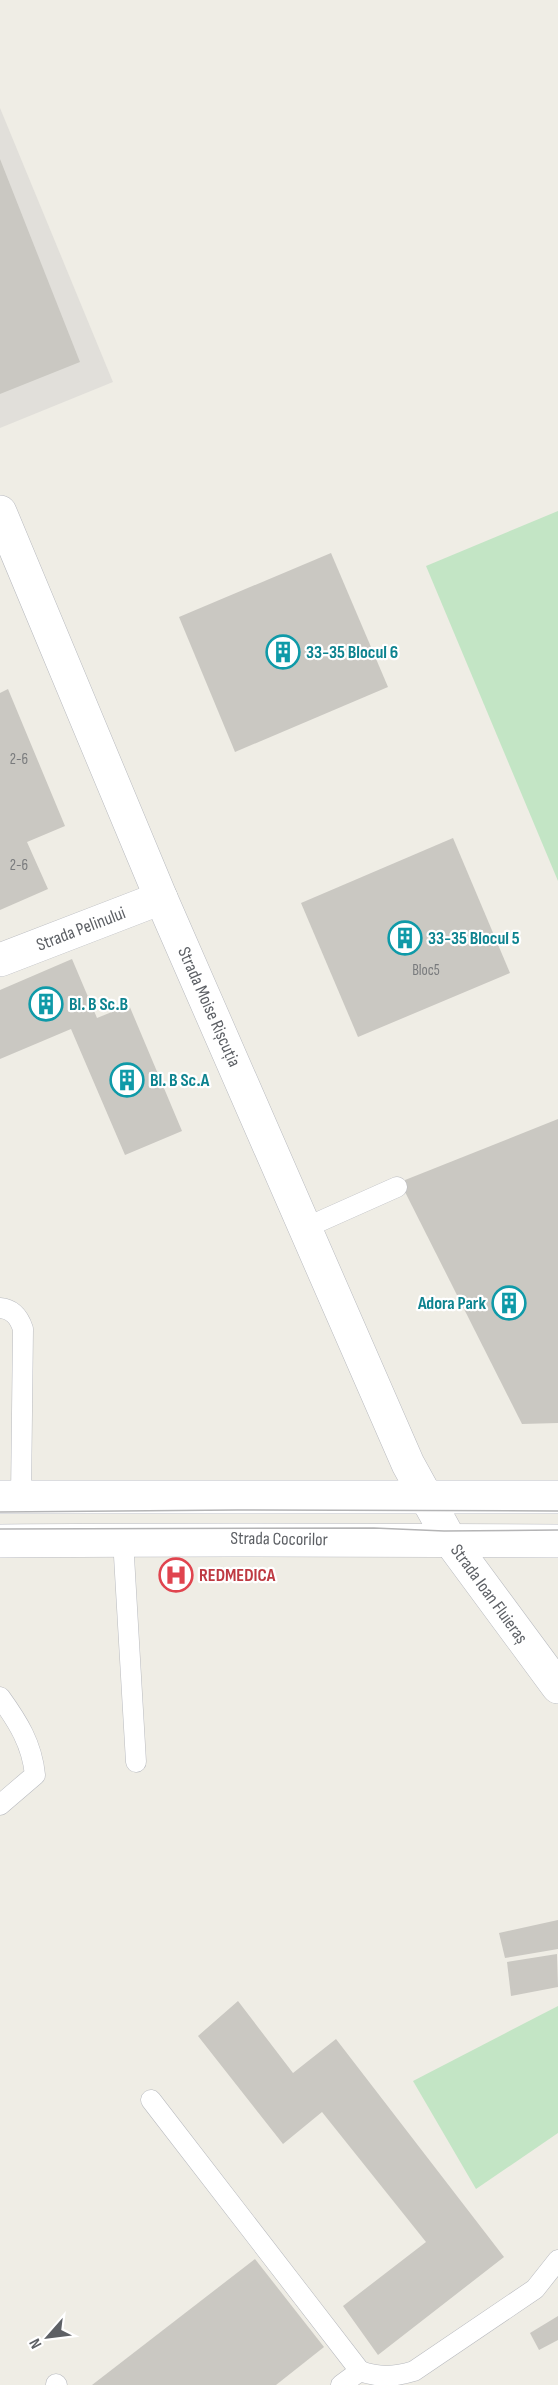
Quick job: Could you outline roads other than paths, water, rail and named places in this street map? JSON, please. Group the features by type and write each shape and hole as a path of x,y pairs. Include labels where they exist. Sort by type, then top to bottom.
{"street":[{"name":"Strada Moise Rișcuția","path":"0,512 161,898 408,1464 426,1498"},
{"name":"Strada Pelinului","path":"0,960 161,898"},
{"path":"10,1496 558,1497"},
{"name":"Strada Ioan Fluieraș","path":"426,1498 451,1542 558,1687"},
{"name":"Strada Cocorilor","path":"0,1541 226,1538 451,1542 558,1541"}],"lane":[{"path":"305,1228 397,1187"},
{"path":"0,1308 8,1308 19,1318 23,1329 10,1496"},
{"path":"123,1539 136,1761"},
{"path":"0,1697 15,1718 33,1753 35,1775 0,1805"},
{"path":"151,2100 360,2371 378,2377 397,2377 414,2371 535,2289 558,2260"},
{"path":"341,2385 360,2371"}],"tram line":[{"path":"0,1512 558,1511"},
{"path":"0,1529 558,1530"}],"place":[{"name":"33-35 Blocul 6","path":"283,652"},
{"name":"33-35 Blocul 5","path":"405,938"},
{"name":"Bl. B Sc.B","path":"46,1004"},
{"name":"Bl. B Sc.A","path":"127,1080"},
{"name":"Adora Park","path":"509,1303"},
{"name":"REDMEDICA","path":"176,1575"}]}
